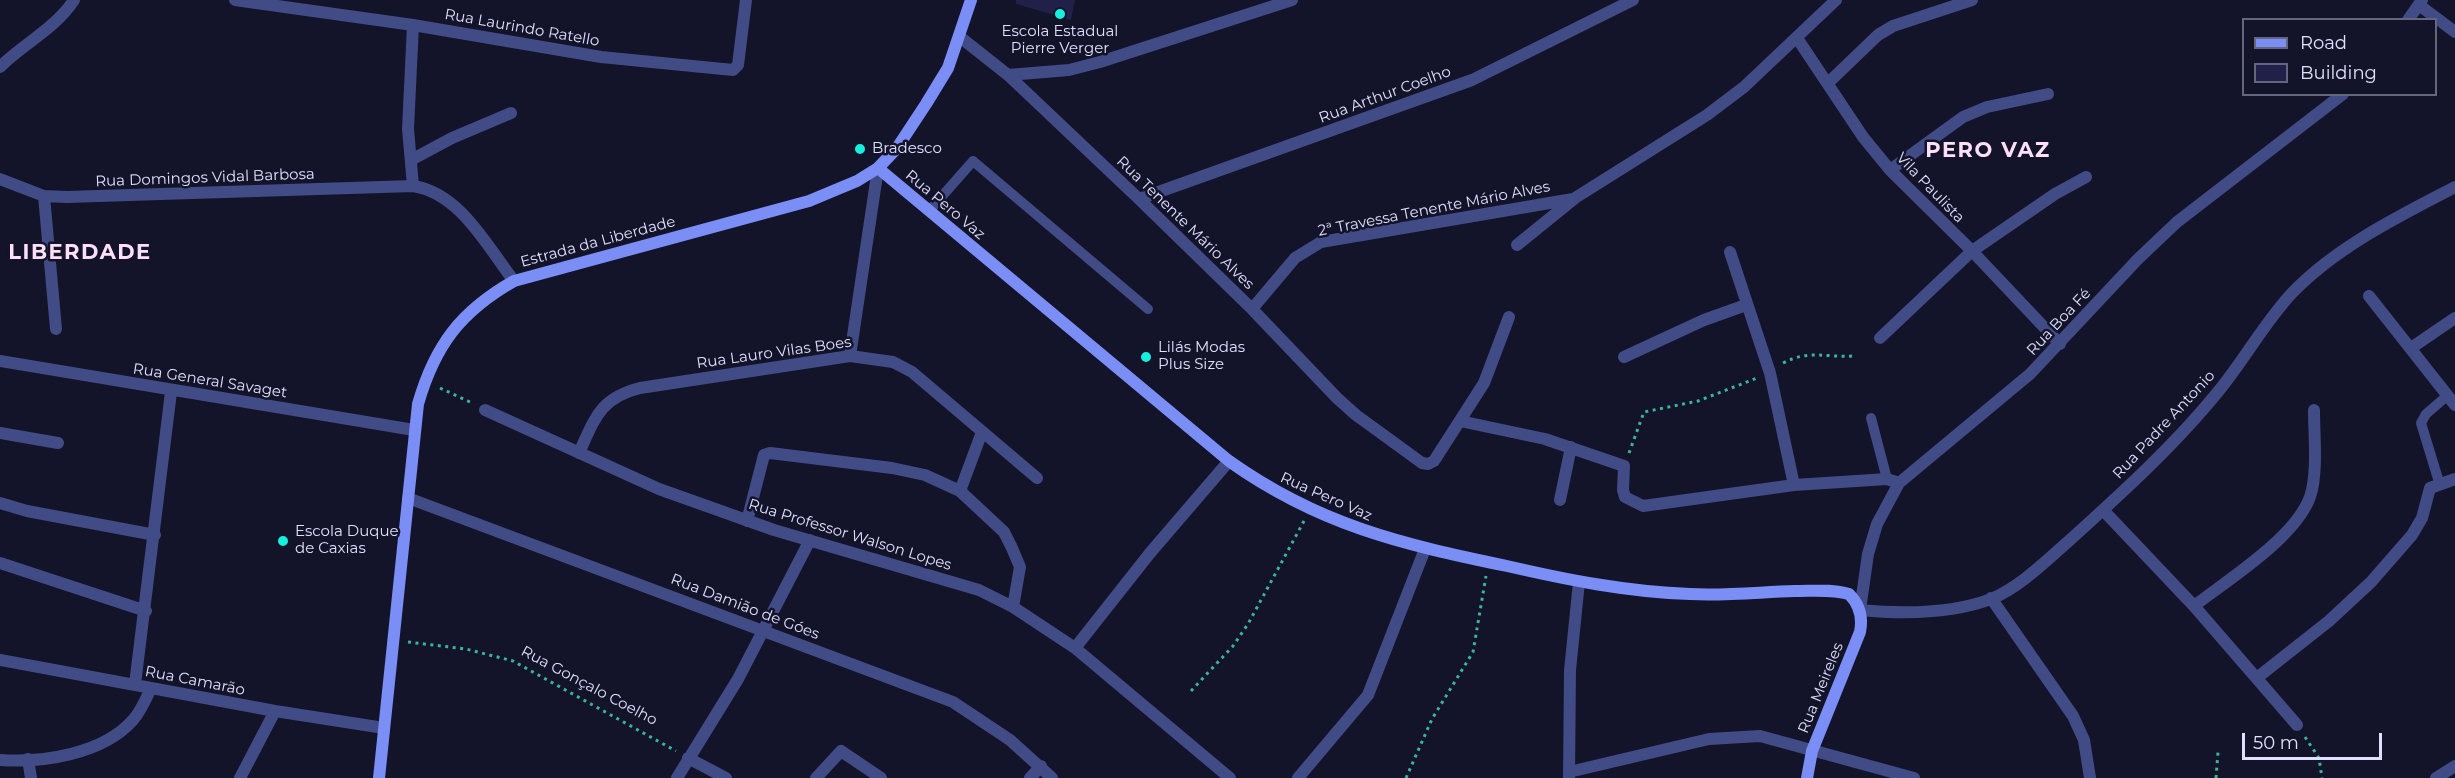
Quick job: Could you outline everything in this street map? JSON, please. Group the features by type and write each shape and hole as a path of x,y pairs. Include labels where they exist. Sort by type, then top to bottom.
{"main road":[{"name":"Estrada da Liberdade","path":"379,778 414,430 424,381 434,358 462,319 495,292 534,273 809,201 857,181 878,168 897,148 948,68 971,0"},
{"name":"Rua Pero Vaz","path":"878,168 1229,461 1266,487 1310,509 1361,531 1425,549 1580,582 1692,594 1840,591 1849,594 1860,610"},
{"name":"Rua Meireles","path":"1807,778 1812,751 1860,632 1862,621 1860,610"}],"street":[{"path":"0,67 15,52 62,15 75,0"},
{"name":"Rua Laurindo Ratello","path":"235,0 413,25 601,57 733,70 738,65 746,0"},
{"path":"1008,75 1069,70 1100,62 1292,0"},
{"name":"Rua Arthur Coelho","path":"1138,199 1472,80 1633,0"},
{"path":"1517,245 1575,198 1707,115 1744,87 1836,0"},
{"path":"1828,83 1878,35 1893,26 1972,0"},
{"path":"2409,18 2421,2 2455,32"},
{"path":"413,25 409,81 413,186 436,192 456,206 514,281"},
{"name":"Rua Tenente Mário Alves","path":"960,37 1008,75 1252,309 1337,398 1383,436 1422,463 1428,464 1460,421"},
{"name":"Vila Paulista","path":"1797,38 1863,137 1890,170 1972,251 2060,344"},
{"path":"1890,170 1963,117 1987,107 2048,94"},
{"name":"Rua Boa Fé","path":"1860,610 1868,554 1893,481 1989,411 2060,344 2138,259 2177,222 2340,96"},
{"path":"411,160 452,138 511,113"},
{"path":"850,356 878,168"},
{"path":"1880,338 1972,251 2055,194 2086,177"},
{"name":"Rua Domingos Vidal Barbosa","path":"0,179 44,196 413,186"},
{"name":"Rua Padre Antonio","path":"1860,610 1890,613 1931,610 1991,598 2050,558 2103,510 2201,412 2293,292 2358,242 2395,218 2455,187"},
{"path":"44,196 57,330"},
{"name":"2ª Travessa Tenente Mário Alves","path":"1252,309 1295,258 1321,242 1575,198"},
{"path":"1730,252 1770,373 1794,485"},
{"path":"2368,296 2451,401"},
{"path":"1624,357 1704,320 1746,305"},
{"path":"1509,318 1484,383 1460,421 1545,439 1624,466 1625,497 1643,506 1794,485 1893,481"},
{"path":"2411,348 2455,318"},
{"name":"Rua Lauro Vilas Boes","path":"579,453 595,418 607,402 619,393 850,356 893,362 912,372 1037,478"},
{"name":"Rua General Savaget","path":"0,361 171,392 414,430"},
{"path":"135,684 146,611 171,392"},
{"name":"Rua Professor Walson Lopes","path":"485,410 659,489 747,521 961,584 1013,607 1075,648 1230,778"},
{"path":"2194,606 2285,534 2301,517 2311,495 2314,410"},
{"path":"960,491 982,432"},
{"path":"0,433 58,443"},
{"path":"1560,500 1571,447"},
{"path":"747,521 761,460 764,455 770,453 892,468 924,475 960,491 1004,532 1020,567 1013,607"},
{"path":"1075,648 1150,553 1229,461"},
{"path":"2258,677 2329,621 2372,582 2412,535 2422,518 2430,488 2439,482 2455,479"},
{"name":"Rua Damião de Góes","path":"408,498 954,702 982,719 1041,766 1052,778"},
{"path":"0,503 27,511 155,535"},
{"path":"2103,510 2194,606 2258,677 2297,725"},
{"path":"677,778 765,632 810,540"},
{"path":"1298,778 1368,695 1425,549"},
{"path":"0,563 146,611"},
{"path":"1580,582 1570,670 1569,775 1731,736 1760,736 1914,778"},
{"path":"1991,598 2073,717 2084,740 2090,778"},
{"name":"Rua Camarão","path":"0,660 275,711 384,728"},
{"path":"0,760 28,759 83,750 113,738 133,721 151,688"},
{"path":"240,778 275,711"},
{"path":"816,778 838,752 845,751 881,778"},
{"path":"688,758 726,778"},
{"path":"28,759 31,778"},
{"path":"1030,778 1041,766"},
{"path":"2436,778 2455,766"}],"lane":[{"path":"929,211 973,161 1148,309"},
{"path":"2439,482 2421,423 2426,414 2451,401"},
{"path":"1871,418 1893,481"}],"path":[{"path":"1624,466 1644,412 1698,401 1770,373 1802,355 1823,353 1835,357 1854,356"},
{"path":"424,381 485,410"},
{"path":"1191,691 1233,646 1248,624 1300,528"},
{"path":"1406,778 1432,719 1473,652 1489,563"},
{"name":"Rua Gonçalo Coelho","path":"394,641 466,650 513,662 688,758"},
{"path":"2297,725 2319,758 2322,778"},
{"path":"2216,778 2218,752"}],"building":[{"name":"Escola Estadual Pierre Verger","path":"1016,0 1075,0 1071,20 1016,4"}],"place":[{"name":"Escola Estadual Pierre Verger","path":"1060,14"},
{"name":"Bradesco","path":"860,149"},
{"name":"Lilás Modas Plus Size","path":"1146,357"},
{"name":"Escola Duque de Caxias","path":"283,541"}],"district":[{"name":"PERO VAZ","path":"1988,151"},
{"name":"LIBERDADE","path":"80,253"}]}
